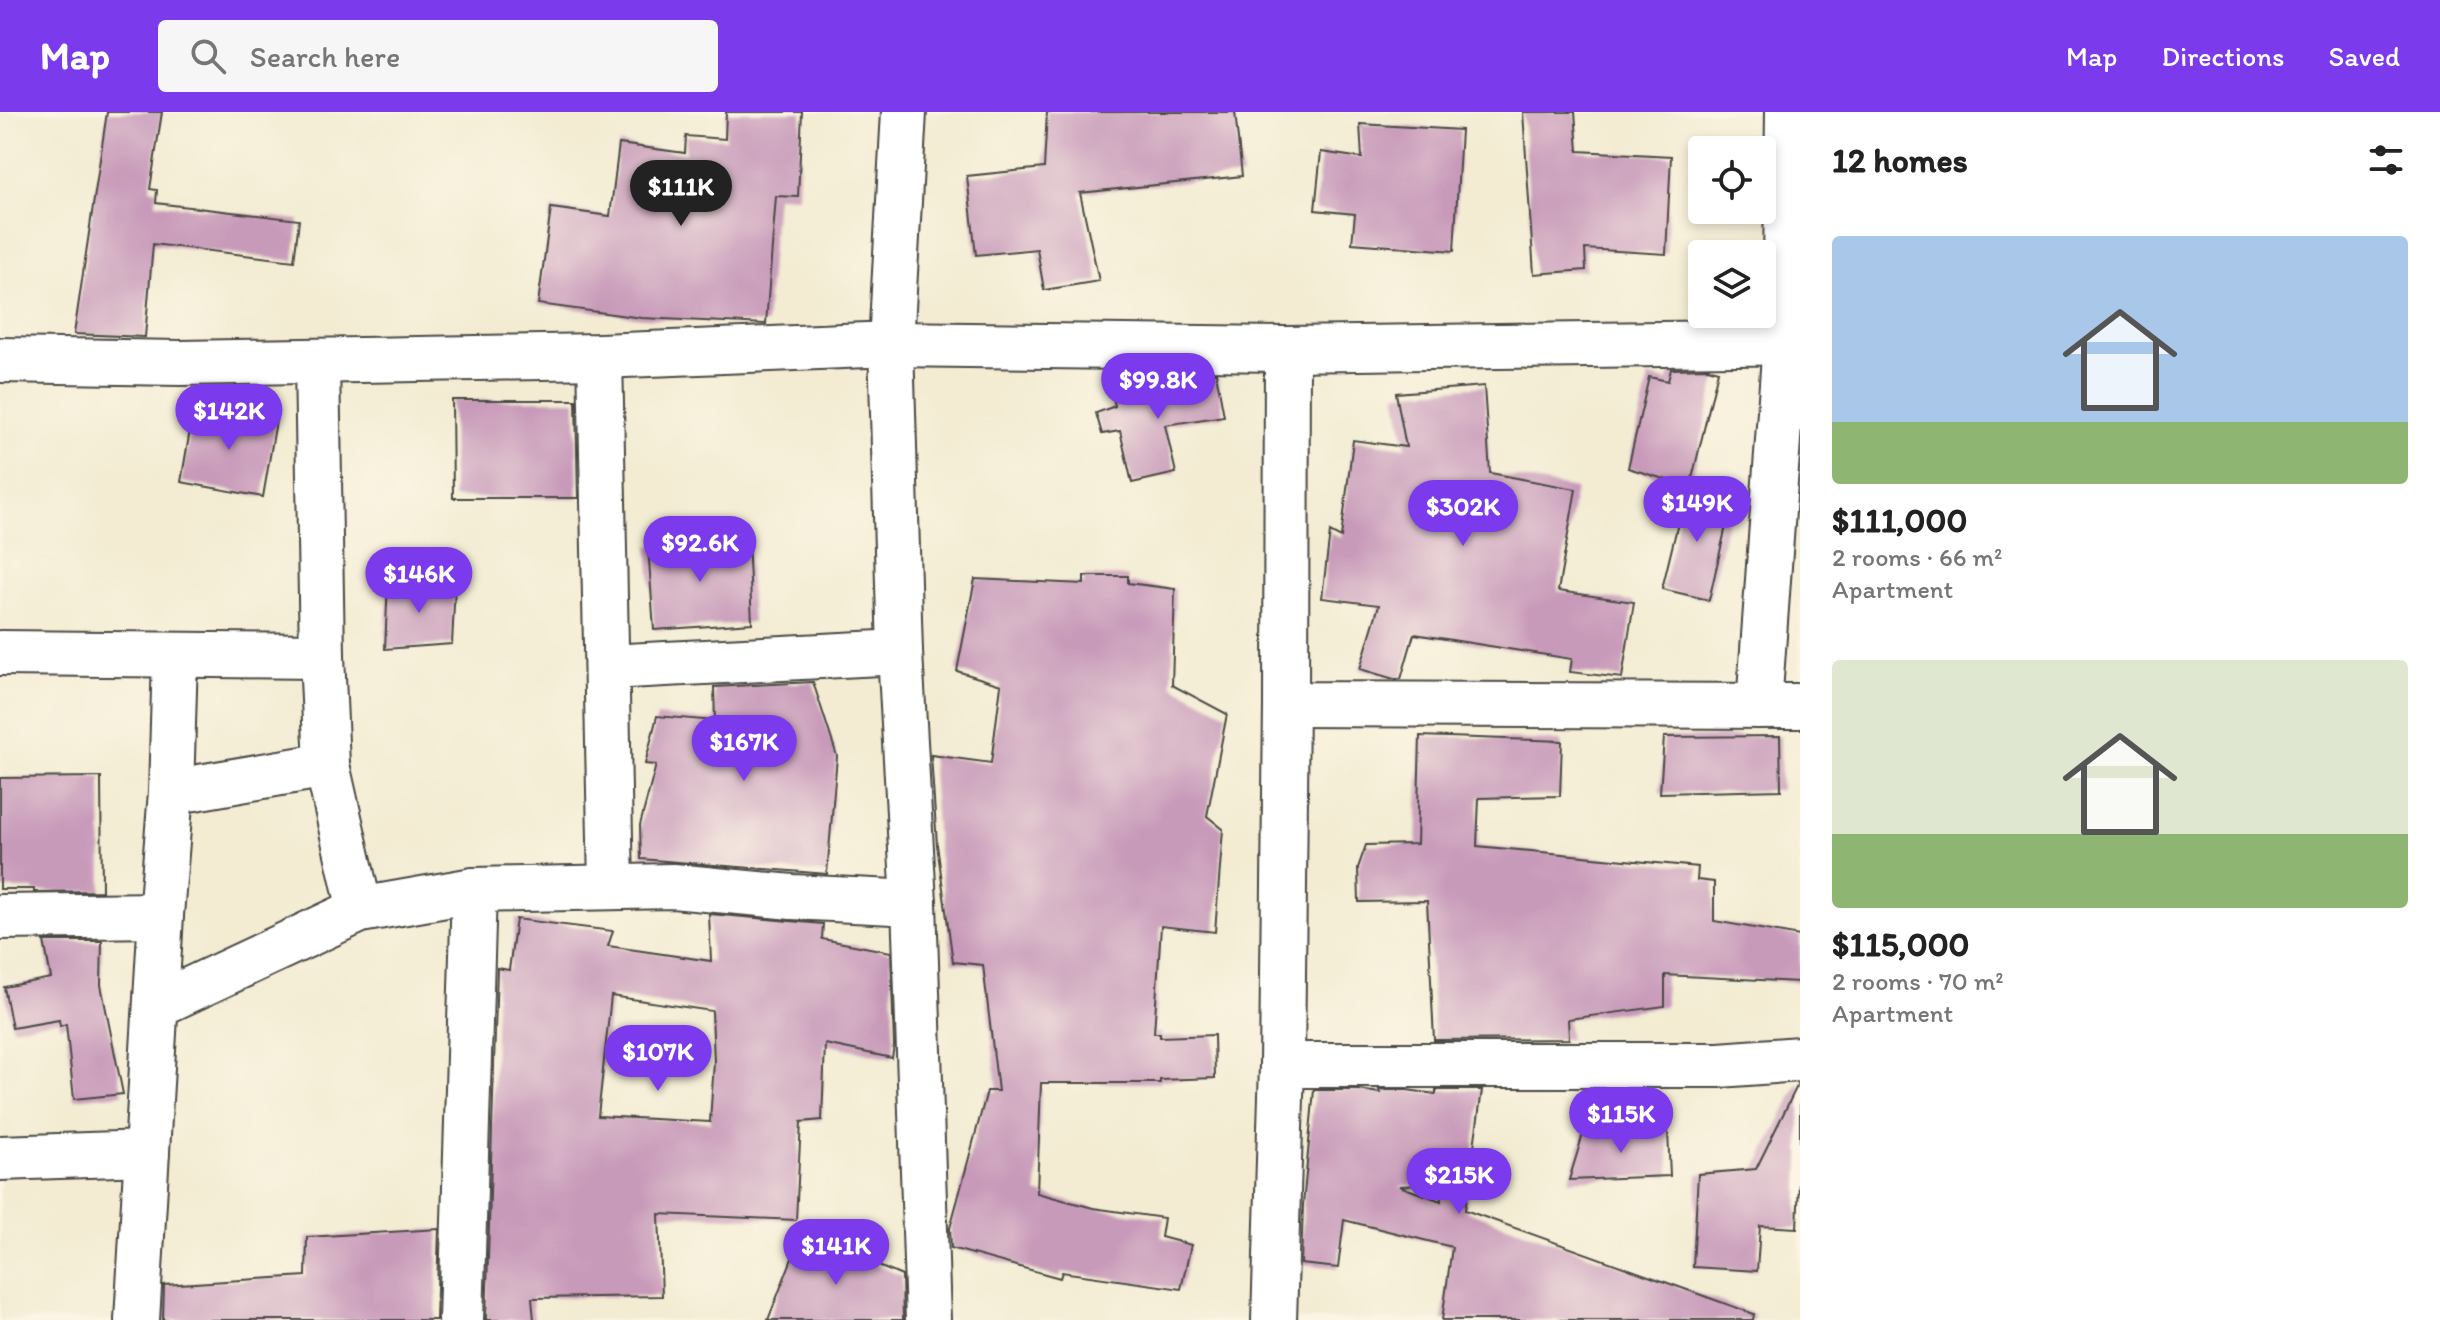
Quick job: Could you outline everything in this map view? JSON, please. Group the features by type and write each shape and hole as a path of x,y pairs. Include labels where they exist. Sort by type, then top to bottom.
{"street":[{"path":"904,112 891,344 900,652 914,903 928,1320"},
{"path":"1286,704 1780,706 1792,342 1788,112"},
{"path":"0,360 180,363 600,356 891,344 1287,349 1792,342"},
{"path":"1274,1320 1282,1065 1287,349"},
{"path":"600,356 611,887"},
{"path":"317,361 327,765 360,910"},
{"path":"607,667 900,652"},
{"path":"0,653 322,656"},
{"path":"137,1320 171,792 175,656"},
{"path":"171,792 327,765"},
{"path":"157,1005 360,910 474,890 673,886 792,897 914,903"},
{"path":"461,1320 474,890"},
{"path":"0,917 161,915"},
{"path":"1282,1065 1719,1065 1800,1059"},
{"path":"0,1158 147,1153"}],"building":[{"path":"107,112 162,112 150,189 157,190 156,203 299,220 294,261 153,244 145,337 74,334"},
{"path":"726,112 802,112 798,197 776,196 766,324 642,318 538,304 551,208 610,216 619,144 685,153 686,136 725,139"},
{"path":"1047,112 1235,112 1242,176 1080,193 1099,281 1044,290 1037,249 976,255 967,176 1044,168"},
{"path":"1523,112 1575,112 1578,151 1671,156 1666,254 1585,249 1586,270 1534,274"},
{"path":"1360,124 1461,130 1454,251 1352,243 1355,214 1315,210 1321,152 1362,158"},
{"path":"1708,368 1718,371 1690,487 1628,468 1649,377 1668,381 1671,369"},
{"path":"1216,373 1224,416 1165,425 1176,473 1132,483 1120,431 1102,434 1096,413 1115,406 1112,394 1155,380 1158,392"},
{"path":"1484,386 1490,473 1576,489 1558,591 1634,602 1622,678 1570,672 1572,659 1414,634 1401,679 1394,679 1360,669 1379,605 1322,598 1330,532 1341,538 1353,440 1406,447 1396,393"},
{"path":"452,400 576,400 578,498 453,498"},
{"path":"194,407 276,421 263,497 181,482"},
{"path":"1687,486 1732,500 1709,600 1662,589"},
{"path":"748,539 752,623 654,630 648,546"},
{"path":"1084,576 1128,576 1128,583 1175,589 1172,685 1227,714 1207,816 1223,829 1215,932 1161,926 1154,1033 1160,1033 1160,1037 1214,1035 1215,1078 1160,1080 1160,1083 1041,1083 1037,1193 1093,1208 1164,1218 1161,1237 1191,1245 1181,1289 1062,1272 1060,1278 951,1248 950,1228 987,1091 998,1091 983,965 953,962 937,845 931,755 991,763 1001,685 957,671 975,579 1084,584"},
{"path":"388,581 455,585 452,644 385,649"},
{"path":"813,682 837,756 827,874 641,859 640,825 656,765 645,764 657,716 715,721 714,687"},
{"path":"1420,736 1562,741 1560,796 1479,798 1477,846 1698,867 1697,880 1714,882 1714,921 1800,936 1800,982 1665,975 1665,1006 1568,1019 1569,1039 1434,1040 1427,901 1359,902 1358,868 1366,845 1417,844"},
{"path":"1780,736 1781,790 1660,793 1664,737"},
{"path":"101,777 102,891 0,889 0,778"},
{"path":"709,914 823,924 822,939 891,952 892,1058 825,1044 822,1120 801,1122 796,1220 659,1214 662,1296 532,1298 534,1320 486,1320 497,968 509,970 516,919 613,931 608,946 711,961","holes":["611,996 712,1011 714,1062 710,1122 598,1116"]},
{"path":"44,941 102,941 101,985 123,1094 74,1099 66,1024 60,1026 59,1020 12,1028 4,987 51,978"},
{"path":"1798,1084 1800,1161 1797,1228 1760,1226 1757,1271 1693,1267 1698,1174 1756,1169"},
{"path":"1314,1090 1380,1093 1379,1090 1407,1090 1436,1094 1436,1090 1482,1090 1465,1210 1754,1314 1753,1320 1442,1320 1452,1247 1344,1220 1338,1268 1301,1264 1303,1205","holes":["1440,1184 1441,1201 1399,1186"]},
{"path":"1587,1121 1608,1134 1668,1131 1670,1176 1569,1180"},
{"path":"439,1229 436,1320 163,1320 164,1285 306,1276 307,1237"},
{"path":"802,1233 902,1276 903,1320 768,1320"}]}
